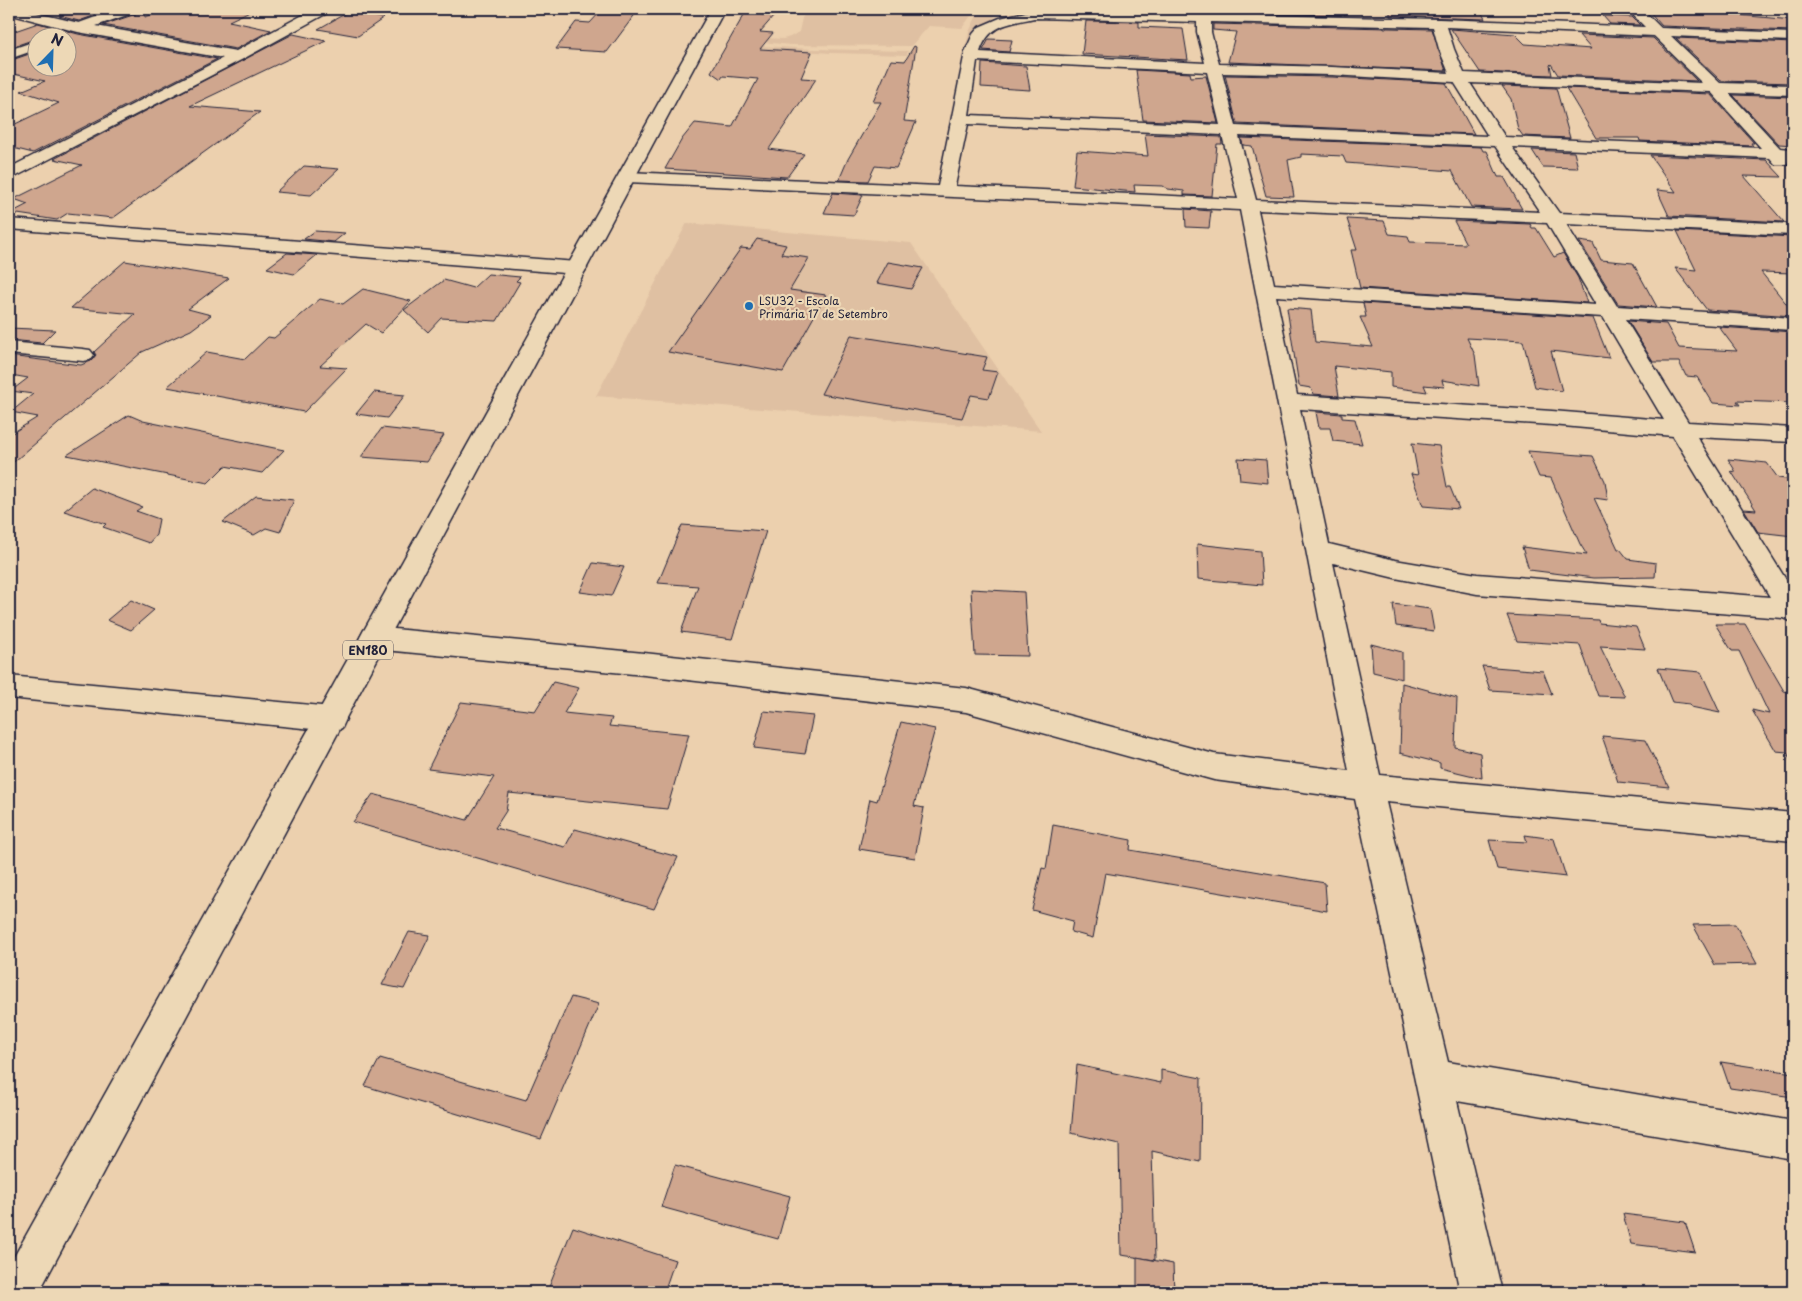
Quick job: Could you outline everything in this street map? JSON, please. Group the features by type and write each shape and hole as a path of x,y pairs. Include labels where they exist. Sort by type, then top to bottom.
{"street":[{"path":"78,28 130,9"},
{"path":"9,175 324,9"},
{"name":"EN180","path":"17,1292 332,719 374,638 718,9"},
{"path":"1634,9 1715,87 1773,153 1793,170"},
{"path":"9,10 78,28 152,43 238,56"},
{"path":"945,192 972,56 979,34 986,28 1034,14 1204,13 1358,15 1439,23 1656,30 1793,37"},
{"path":"1204,13 1204,32 1248,205 1368,787 1481,1292"},
{"path":"1439,23 1442,41 1458,79 1554,219 1679,429 1793,610"},
{"path":"9,55 28,48"},
{"path":"972,56 1213,68 1332,71 1458,79 1793,90"},
{"path":"961,119 1793,154"},
{"path":"626,177 1793,229"},
{"path":"9,224 577,268"},
{"path":"1265,289 1793,324"},
{"path":"9,348 83,355"},
{"path":"1287,401 1552,418 1679,429 1793,434"},
{"path":"1318,550 1395,569 1477,584 1793,610"},
{"path":"374,638 966,700 1214,767 1368,787 1793,827"},
{"path":"9,687 332,719"},
{"path":"1433,1078 1793,1140"}],"shaded area":[{"path":"809,9 976,9 962,28 929,26 911,46 790,45 744,40 745,37 783,39 790,37 799,32 802,18"},
{"path":"980,9 1000,9 995,15 992,25 983,25 978,31 972,50 965,49 969,32"},
{"path":"744,45 908,51 907,55 831,53 741,47"},
{"path":"687,223 911,243 1041,431 596,396"}],"building":[{"path":"81,9 113,9 79,21 59,16"},
{"path":"139,9 144,9 145,17 168,9 254,9 229,21 271,30 236,49 103,25 136,14"},
{"path":"1213,9 1340,9 1343,15 1213,12"},
{"path":"1390,9 1479,9 1476,11 1481,11 1485,19 1390,16"},
{"path":"1653,9 1692,9 1694,11 1793,20 1793,31 1662,26 1649,11 1655,11"},
{"path":"601,11 636,13 607,52 556,49 576,22 590,23"},
{"path":"348,12 384,18 358,36 318,29"},
{"path":"745,13 774,16 760,32 773,33 760,49 812,52 801,78 816,79 769,149 804,154 787,177 665,169 682,139 695,123 732,127 758,79 723,76 721,79 711,72"},
{"path":"1603,16 1632,17 1640,25 1610,24"},
{"path":"1086,21 1139,22 1139,27 1183,29 1188,60 1082,54"},
{"path":"38,23 56,28 28,28 28,41 9,48 9,33"},
{"path":"1213,24 1432,29 1446,71 1228,62 1236,32 1213,30"},
{"path":"1451,29 1515,34 1525,44 1591,49 1579,35 1653,38 1697,81 1558,75 1551,64 1552,75 1480,72"},
{"path":"78,34 217,59 33,153 9,147 9,127 59,103 21,91 45,81 32,78 78,78"},
{"path":"293,34 326,41 190,106 260,112 113,218 68,213 57,220 11,213 28,204 14,199 82,165 54,159"},
{"path":"1676,38 1793,43 1793,83 1721,81"},
{"path":"989,39 1012,40 1009,52 983,50"},
{"path":"914,46 916,47 904,121 916,122 896,168 875,166 868,181 839,180 848,159 881,102 873,102 891,60 905,61"},
{"path":"28,54 28,77 9,73 9,61"},
{"path":"982,63 1026,66 1030,90 981,87"},
{"path":"1136,70 1190,73 1191,77 1206,76 1218,123 1143,120"},
{"path":"1225,75 1332,77 1446,83 1474,134 1237,124"},
{"path":"1502,86 1556,88 1570,138 1523,136 1518,129 1511,99"},
{"path":"1566,88 1710,94 1754,143 1751,143 1753,146 1640,141 1639,138 1596,138"},
{"path":"1733,95 1793,97 1793,145 1779,144"},
{"path":"1145,134 1221,137 1222,144 1217,144 1212,196 1184,195 1184,191 1168,189 1163,186 1134,185 1135,192 1073,186 1077,151 1148,156"},
{"path":"1241,138 1481,147 1483,151 1487,151 1498,177 1504,177 1522,209 1471,207 1452,171 1346,163 1343,156 1301,154 1301,157 1288,160 1294,197 1266,196 1252,146 1243,145"},
{"path":"1532,150 1574,152 1578,168 1543,167"},
{"path":"1650,155 1766,160 1782,177 1744,176 1784,222 1669,216 1657,190 1676,192"},
{"path":"304,166 339,169 311,195 276,192"},
{"path":"833,193 863,195 854,215 824,213"},
{"path":"1185,209 1211,211 1209,228 1186,227"},
{"path":"1347,219 1384,221 1389,234 1408,236 1410,242 1466,244 1454,221 1530,224 1532,228 1536,228 1554,257 1563,253 1578,278 1587,303 1360,288 1351,250 1357,250"},
{"path":"315,231 345,233 334,242 304,239"},
{"path":"1677,231 1793,237 1793,273 1761,272 1793,312 1793,316 1707,310 1675,268 1696,270"},
{"path":"757,239 786,245 781,254 809,258 790,290 826,295 783,372 668,352 741,248 750,249"},
{"path":"1579,241 1593,243 1601,260 1633,263 1657,307 1618,304"},
{"path":"287,253 317,255 294,274 267,268"},
{"path":"125,261 229,278 188,309 211,315 191,330 142,352 9,466 9,435 38,417 11,412 33,394 11,391 28,378 11,375 9,378 9,356 81,365 91,361 96,355 94,352 135,314 71,308"},
{"path":"888,262 923,268 911,289 877,283"},
{"path":"488,274 520,277 516,281 520,282 497,321 441,318 428,332 404,310 444,280 473,288"},
{"path":"363,289 411,301 381,333 366,324 320,366 347,368 304,412 167,387 207,352 245,359 268,337 274,338 320,299 343,304"},
{"path":"1363,303 1593,318 1609,358 1551,351 1562,391 1535,387 1523,341 1467,338 1475,355 1479,386 1442,380 1444,387 1424,385 1427,392 1391,387 1391,372 1334,366 1339,396 1313,394 1311,388 1299,386 1287,308 1311,310 1315,342 1373,347 1360,317 1366,317"},
{"path":"1628,321 1666,324 1679,348 1737,351 1719,327 1793,332 1793,403 1737,401 1740,405 1713,403 1697,377 1686,376 1679,362 1653,362"},
{"path":"9,328 55,330 42,343 9,340"},
{"path":"851,335 987,357 982,370 998,372 989,398 971,395 962,418 821,394"},
{"path":"374,392 405,395 387,418 356,414"},
{"path":"1316,412 1342,414 1342,418 1355,419 1362,444 1333,441 1330,428 1319,428"},
{"path":"129,415 143,421 284,450 262,473 225,466 208,483 67,455"},
{"path":"382,428 444,435 427,462 361,457"},
{"path":"1412,443 1439,446 1447,487 1450,487 1459,509 1423,506 1411,474 1418,475"},
{"path":"1528,451 1593,456 1605,481 1608,500 1594,498 1618,549 1628,559 1656,563 1655,577 1594,578 1529,570 1522,547 1587,555 1580,544 1551,478 1539,477"},
{"path":"1238,458 1266,460 1268,483 1240,480"},
{"path":"1728,459 1767,463 1778,478 1793,480 1793,536 1758,532 1744,509 1756,510 1731,471 1736,472"},
{"path":"92,488 142,507 136,511 159,519 156,535 149,543 103,527 106,524 64,511"},
{"path":"256,496 294,500 280,532 266,528 254,535 223,522"},
{"path":"682,525 766,531 732,639 681,632 698,586 658,583"},
{"path":"1197,544 1260,551 1262,585 1198,579"},
{"path":"593,563 624,567 611,596 580,592"},
{"path":"971,589 1024,592 1028,656 975,655"},
{"path":"131,600 154,610 131,630 107,620"},
{"path":"1393,604 1430,609 1434,631 1396,626"},
{"path":"1507,615 1598,620 1599,623 1636,627 1645,649 1600,646 1625,697 1598,696 1580,645 1517,641"},
{"path":"1715,624 1745,624 1784,691 1793,693 1793,766 1787,752 1776,751 1752,710 1769,714 1739,651 1732,651"},
{"path":"1371,644 1402,652 1402,679 1373,672"},
{"path":"1482,666 1543,671 1552,694 1490,690"},
{"path":"1658,668 1701,672 1720,713 1691,707 1690,704 1672,702"},
{"path":"553,682 579,688 564,713 612,718 609,726 689,734 667,809 509,793 506,811 495,828 565,847 575,829 678,857 654,909 353,822 373,794 467,820 494,777 428,769 461,702 535,711"},
{"path":"1402,683 1457,698 1455,747 1480,753 1482,778 1440,768 1440,763 1400,753"},
{"path":"764,711 813,716 805,754 754,748"},
{"path":"901,722 935,729 914,806 924,808 915,858 859,849 870,799 877,801"},
{"path":"1602,736 1645,740 1669,787 1618,782"},
{"path":"1053,825 1131,840 1130,850 1325,883 1327,911 1105,873 1093,938 1071,932 1073,921 1032,910 1042,868 1046,869"},
{"path":"1525,835 1554,839 1566,877 1497,869 1489,840 1527,842"},
{"path":"1735,924 1757,964 1715,965 1693,925"},
{"path":"409,932 430,935 404,989 382,985"},
{"path":"571,997 599,1004 541,1139 365,1086 380,1058 526,1100"},
{"path":"1721,1062 1793,1073 1793,1097 1730,1088"},
{"path":"1077,1065 1161,1083 1161,1070 1201,1078 1200,1162 1152,1151 1155,1260 1121,1255 1119,1144 1071,1133"},
{"path":"675,1165 790,1196 778,1239 661,1207"},
{"path":"1623,1214 1685,1222 1695,1252 1631,1244"},
{"path":"573,1227 675,1260 664,1292 547,1292"},
{"path":"1137,1257 1173,1264 1174,1292 1137,1292"}],"place":[{"name":"LSU32 - Escola Primária 17 de Setembro","path":"749,306"}]}
